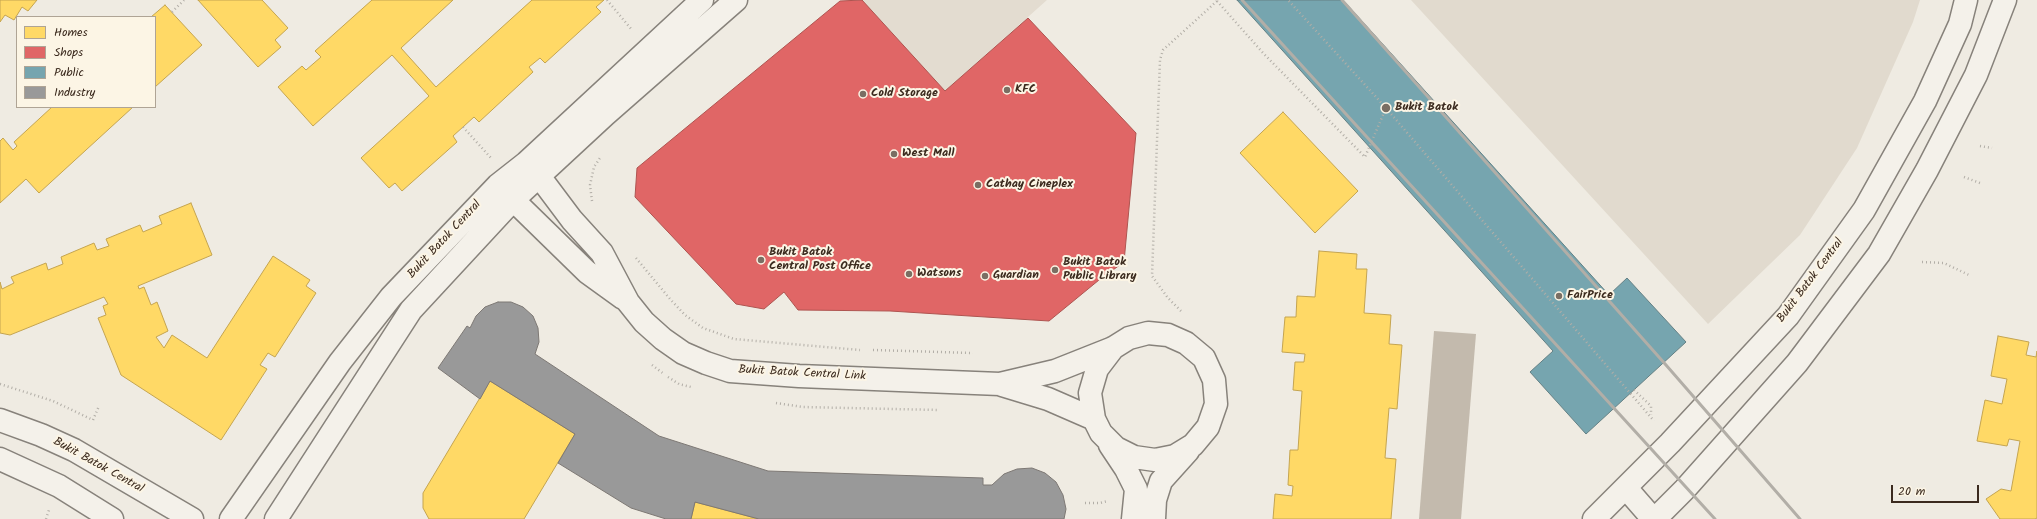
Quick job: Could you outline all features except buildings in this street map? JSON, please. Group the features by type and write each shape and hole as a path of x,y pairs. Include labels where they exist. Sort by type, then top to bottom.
{"street":[{"name":"Bukit Batok Central","path":"532,170 702,0"},
{"name":"Bukit Batok Central","path":"231,519 340,362 391,298 451,232 505,193 736,0"},
{"name":"Bukit Batok Central","path":"1594,519 1626,488 1788,316 1864,210 1925,101 1960,24 1966,0"},
{"path":"1626,488 1654,519 1685,489 1797,363 1879,254 1927,170 1976,75 2005,0"},
{"name":"Bukit Batok Central Link","path":"532,170 572,220 602,253 628,302 644,322 658,335 683,353 706,363 730,371 799,376 1000,384 1048,399 1098,426 1116,448 1134,457 1155,460 1175,456 1193,445"},
{"name":"Bukit Batok Central","path":"276,519 364,380 411,310 505,193"},
{"name":"Bukit Batok Central Link","path":"505,193 587,272 628,302"},
{"name":"Bukit Batok Central Link","path":"1000,384 1055,371 1113,348 1129,338 1148,333 1168,335 1186,342 1204,358 1214,380 1216,404 1208,427 1161,480 1155,500 1154,519"},
{"name":"Bukit Batok Central Link","path":"1113,348 1097,368 1090,393 1098,426 1126,469 1136,489 1133,519"},
{"name":"Bukit Batok Central","path":"0,420 41,435 74,450 192,519"},
{"path":"0,459 59,486 112,519"}],"path":[{"path":"172,12 184,0"},
{"path":"607,0 634,32"},
{"path":"1152,276 1161,55 1164,50 1217,0 1263,53 1365,157 1386,108"},
{"path":"1288,0 1386,108 1657,426"},
{"path":"463,127 494,161"},
{"path":"1980,146 1992,148"},
{"path":"592,203 590,185 594,167 601,156"},
{"path":"1964,177 1980,183"},
{"path":"636,257 685,315 703,328 734,339 861,350"},
{"path":"1922,262 1944,264 1971,276"},
{"path":"869,350 973,353"},
{"path":"0,384 53,401 93,420 99,406"},
{"path":"1634,390 1651,406 1650,416"},
{"path":"1085,503 1100,503"}],"shaded area":[{"path":"862,0 1047,0 945,91"},
{"path":"1411,0 1920,0 1913,22 1857,148 1800,235 1708,324"},
{"path":"1434,331 1476,334 1461,519 1419,519"}],"railway":[{"path":"1242,0 1715,519"},
{"path":"1342,0 1666,365 1800,519"}],"place":[{"name":"KFC","path":"1007,90"},
{"name":"Cold Storage","path":"863,94"},
{"name":"Bukit Batok","path":"1386,108"},
{"name":"West Mall","path":"894,154"},
{"name":"Cathay Cineplex","path":"978,185"},
{"name":"Bukit Batok Central Post Office","path":"761,260"},
{"name":"Bukit Batok Public Library","path":"1055,270"},
{"name":"Watsons","path":"909,274"},
{"name":"Guardian","path":"985,276"},
{"name":"FairPrice","path":"1559,296"}]}
